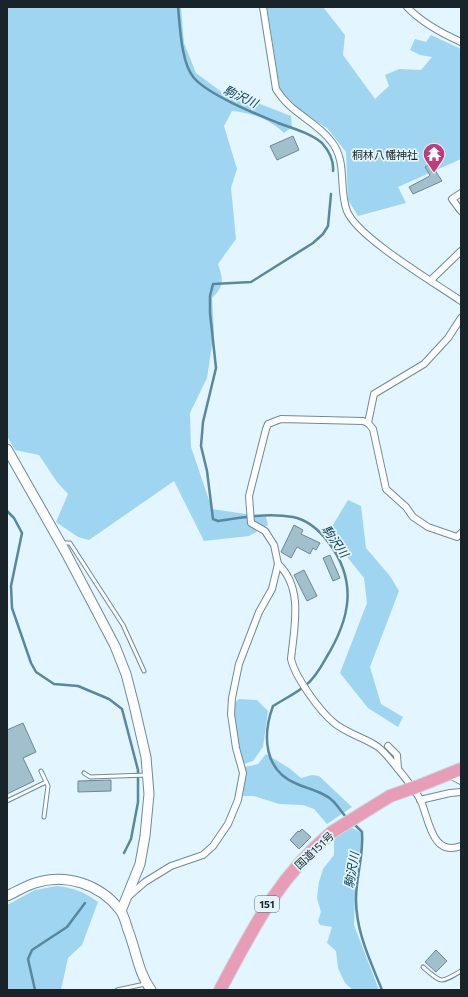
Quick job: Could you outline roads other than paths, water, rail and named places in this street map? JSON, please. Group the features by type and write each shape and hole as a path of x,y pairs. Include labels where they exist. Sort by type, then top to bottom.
{"highway":[{"name":"国道151号","path":"220,990 266,906 292,871 317,845 332,832 390,796 461,769"}],"street":[{"path":"408,7 416,16 430,26 461,42"},
{"path":"262,8 276,89 283,100 331,140 339,152 342,164 342,198 355,225 379,244 461,301"},
{"path":"461,193 452,199 461,211"},
{"path":"431,280 461,251"},
{"path":"368,423 374,394 424,364 448,338 461,318"},
{"path":"127,897 145,882 171,866 203,855 213,846 228,824 238,800 243,773 236,748 231,714 237,672 259,612 272,589 278,564 274,545 264,531 251,523 249,503 249,496 268,424 281,419 363,421 368,423 374,429 386,490 406,507 413,517 428,527 460,537"},
{"path":"7,449 60,543 115,646 126,674 134,705 146,757 146,775 149,794 145,836 140,864 121,911"},
{"path":"278,564 286,572 293,589 296,610 291,659 302,683 333,722 377,746 398,769 420,800 434,839 448,848 461,846"},
{"path":"388,746 397,755 398,769"},
{"path":"447,774 461,781"},
{"path":"420,800 461,792"},
{"path":"7,896 34,883 57,879 67,879 93,888 108,898 121,911 133,944 141,973 148,987"}],"lane":[{"path":"60,543 70,542 123,625 144,671"},
{"path":"41,771 48,786 44,817"},
{"path":"84,774 90,777 146,775"},
{"path":"7,801 46,782"},
{"path":"422,967 440,981 444,981 461,971"},
{"path":"117,990 148,987"}],"waterway":[{"name":"駒沢川","path":"178,7 186,63 194,78 210,91 233,104 301,131 317,139 329,152 333,163 333,171"},
{"name":"駒沢川","path":"331,194 328,226 323,234 313,243 251,282 213,284 210,296 210,313 216,368 203,422 201,446 207,471 213,519 218,521 265,515 299,518 309,523 322,534 338,558 344,572 347,586 347,600 341,629 315,676 299,691 273,706 267,729 267,740 268,751 272,762 278,771 286,778 297,784 321,793 329,798 347,818"},
{"path":"7,511 14,518 22,533 11,586 12,608 31,663 36,672 54,684 78,686 109,699 122,709 138,770 138,802 131,839 124,853"},
{"name":"駒沢川","path":"354,824 362,832 362,849 356,890 358,923 364,946 382,990"},
{"path":"35,990 28,959 32,950 67,927 85,903"}],"place":[{"name":"桐林八幡神社","path":"434,174"}]}
